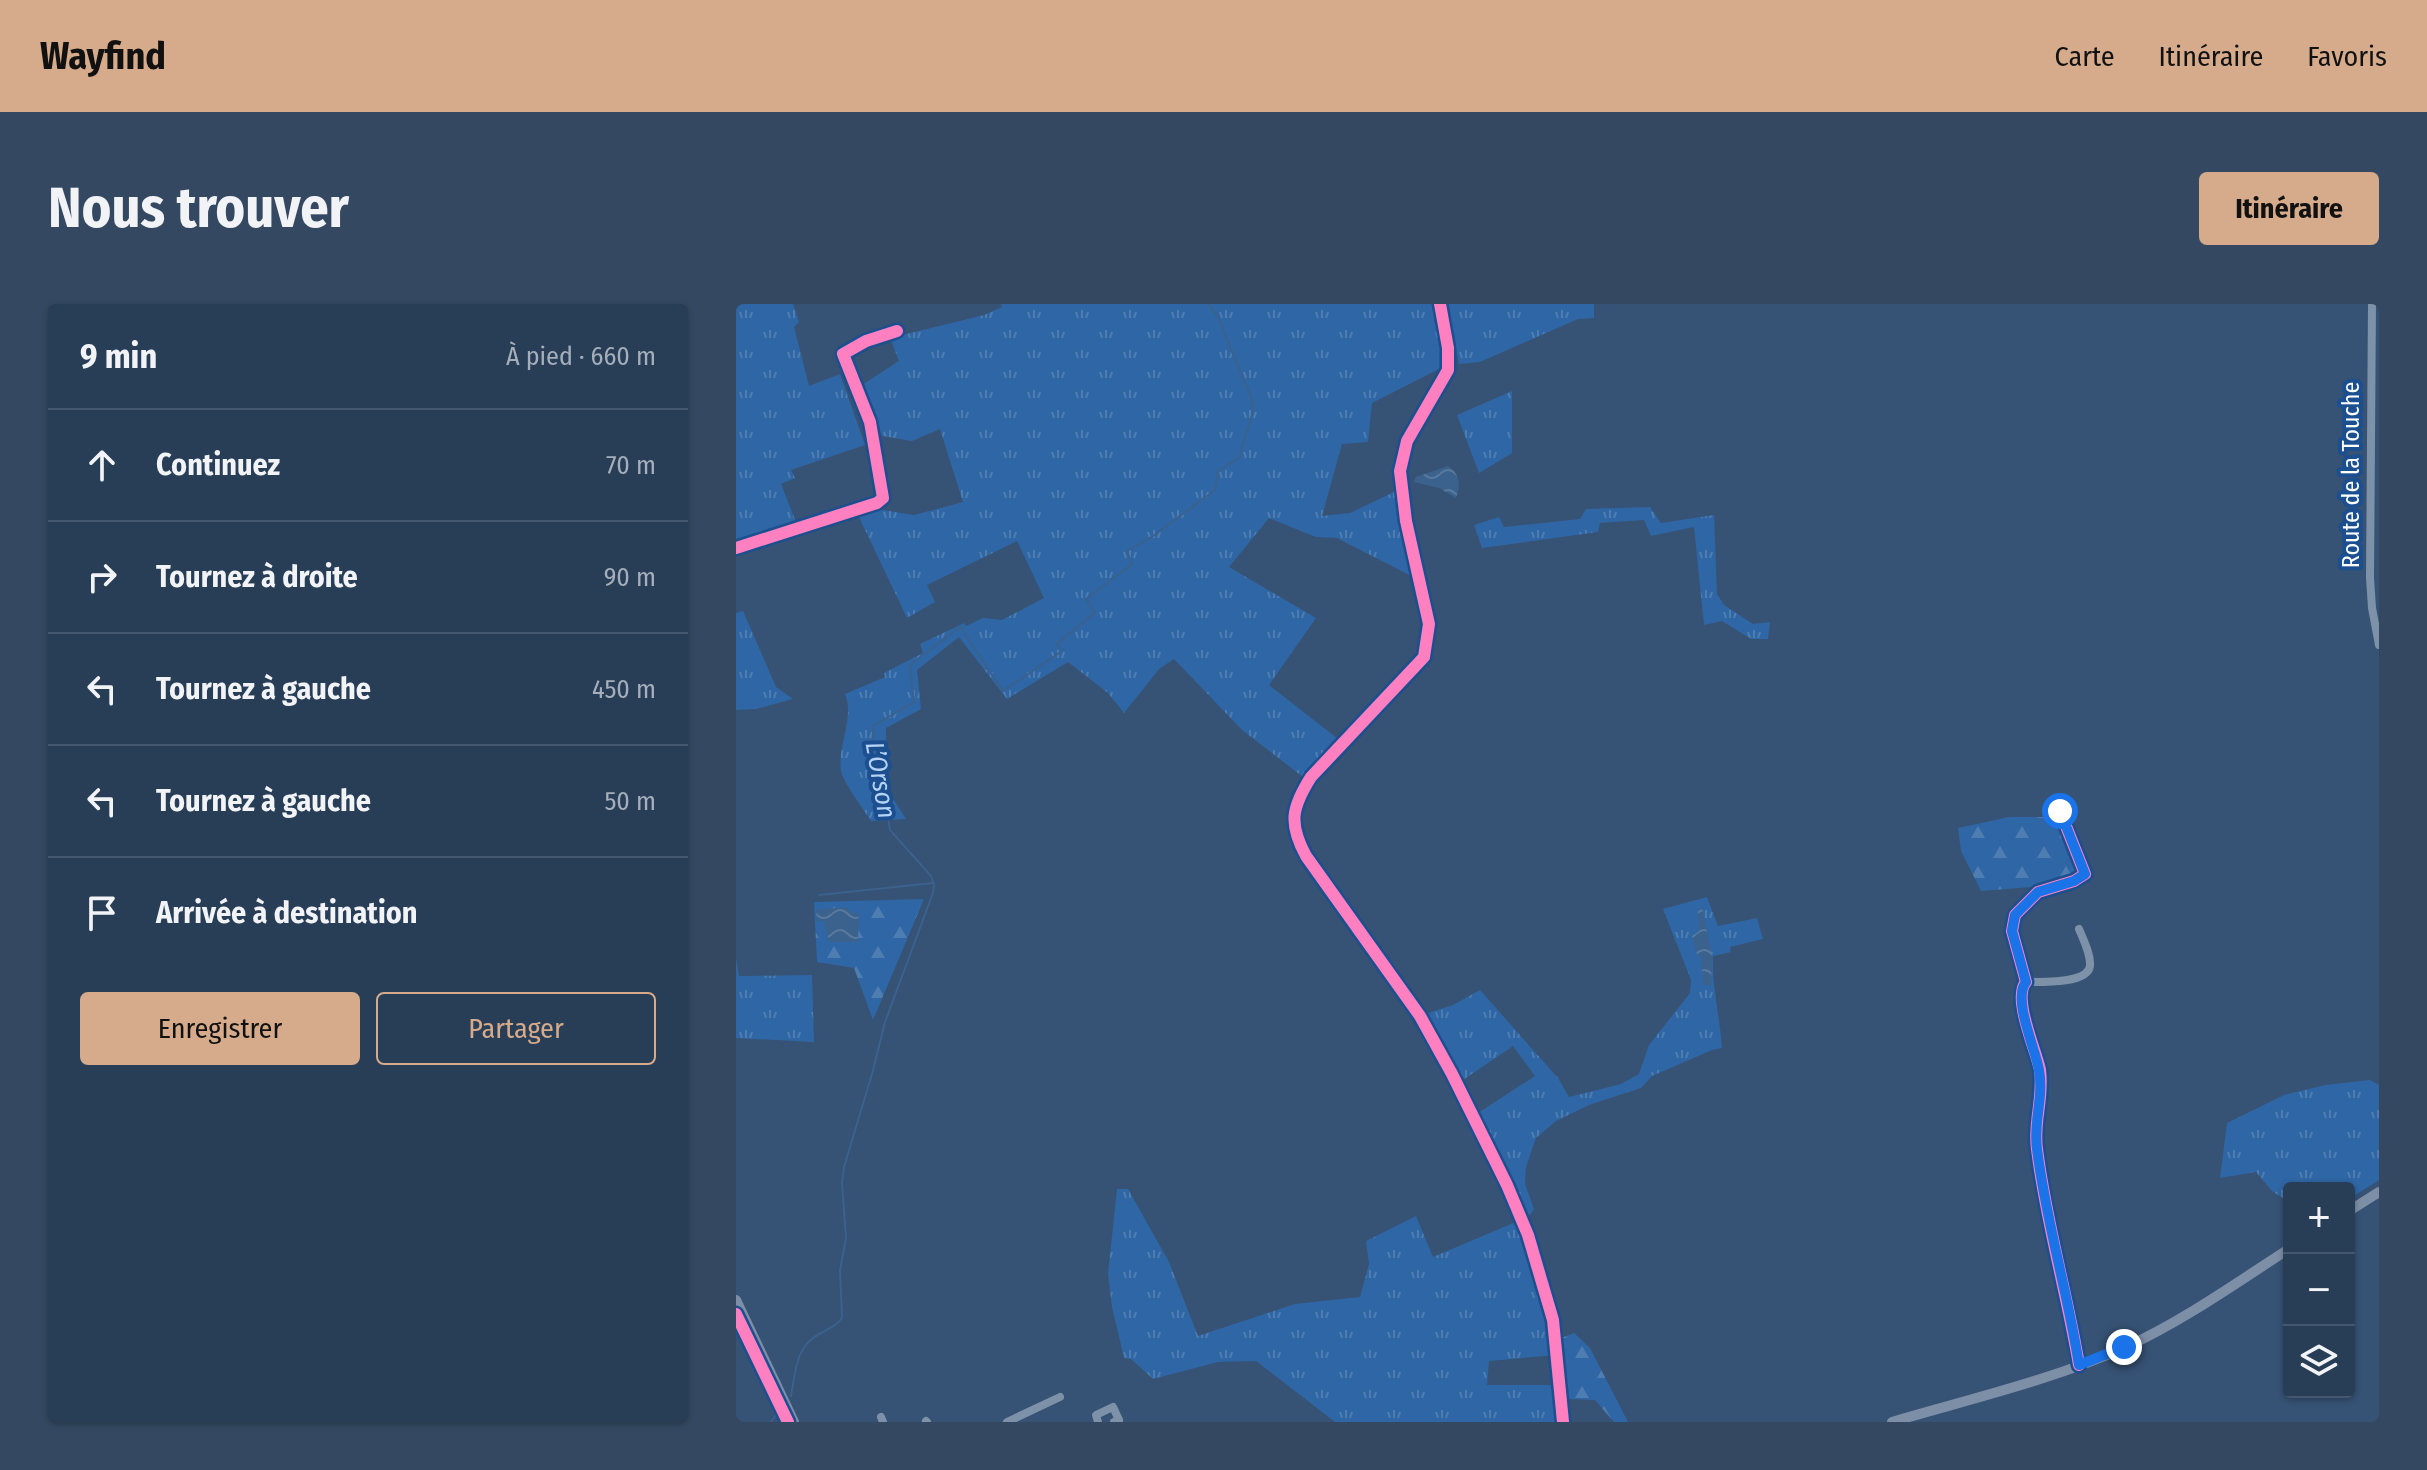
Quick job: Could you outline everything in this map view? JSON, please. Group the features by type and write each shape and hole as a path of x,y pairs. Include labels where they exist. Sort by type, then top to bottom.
{"main road":[{"path":"2355,1207 2379,1192"},
{"path":"1892,1422 2079,1365 2146,1337 2283,1253"},
{"path":"736,1300 794,1422"}],"street":[{"path":"1440,304 1448,348 1448,370 1407,441 1400,471 1406,521 1429,624 1424,657 1311,777 1298,799 1294,828 1306,856 1420,1016 1507,1185 1533,1250 1553,1320 1563,1422"},
{"name":"Route de la Touche","path":"2372,304 2375,566 2372,608 2379,645"},
{"path":"736,548 877,503 883,498 870,422 843,354 866,341 897,331"},
{"path":"2060,811 2085,874 2074,881 2038,892 2015,915 2012,931 2026,982 2021,992 2023,1010 2039,1069 2042,1098 2036,1144 2048,1224 2079,1365"},
{"path":"2026,982 2055,982 2084,976 2089,972 2091,963 2079,929"},
{"path":"1007,1422 1029,1417 1060,1397"},
{"path":"1098,1422 1096,1415 1113,1407 1119,1420 1114,1422"}],"green space":[{"path":"736,304 793,304 799,322 794,327 809,386 840,374 865,445 791,470 795,478 781,484 796,522 736,541"},
{"path":"1001,304 1436,304 1445,347 1443,363 1439,369 1372,403 1368,442 1342,444 1322,516 1350,513 1394,492 1415,578 1337,538 1316,537 1269,518 1229,567 1316,618 1269,685 1338,739 1303,777 1242,730 1174,659 1159,669 1124,713 1108,693 1068,662 1007,699 959,637 917,670 921,709 886,728 885,786 906,819 871,821 850,789 841,771 840,761 848,712 845,694 885,677 884,673 923,653 920,644 964,623 966,626 983,618 1002,620 1044,598 1017,541 927,585 935,602 907,618 858,515 871,508 914,515 963,502 940,429 912,441 882,436 862,385 899,361 890,338 984,315 1002,307"},
{"path":"1447,304 1594,304 1594,318 1578,319 1480,362 1459,364"},
{"path":"1512,391 1512,453 1479,473 1457,415"},
{"path":"1650,507 1661,523 1714,515 1717,594 1724,605 1753,624 1770,622 1768,639 1751,639 1722,621 1704,625 1694,527 1651,536 1644,520 1600,523 1598,532 1482,548 1474,525 1499,517 1504,527 1580,519 1586,509"},
{"path":"743,611 776,687 793,699 756,709 736,710 736,613"},
{"path":"2009,817 2060,817 2082,870 2042,886 1981,891 1961,851 1958,828"},
{"path":"1707,897 1718,926 1757,918 1763,939 1730,947 1731,952 1713,956 1722,1048 1652,1076 1641,1088 1589,1105 1556,1121 1536,1138 1526,1167 1525,1184 1534,1209 1528,1217 1478,1113 1535,1076 1513,1046 1463,1080 1425,1014 1453,1005 1480,990 1558,1078 1569,1097 1621,1084 1639,1074 1649,1045 1690,993 1691,980 1663,909"},
{"path":"924,899 873,1020 854,968 817,962 814,902"},
{"path":"736,958 739,976 812,975 814,1042 736,1038"},
{"path":"2370,1080 2379,1085 2379,1180 2355,1195 2355,1182 2283,1182 2283,1198 2272,1191 2256,1172 2220,1178 2227,1123 2284,1095 2325,1085"},
{"path":"1117,1189 1128,1189 1169,1262 1198,1336 1295,1304 1360,1297 1369,1264 1366,1241 1416,1216 1433,1257 1518,1221 1540,1287 1555,1355 1489,1361 1487,1385 1557,1385 1559,1422 1335,1422 1256,1361 1218,1362 1153,1379 1131,1359 1124,1358 1112,1307 1108,1274"},
{"path":"1574,1333 1590,1348 1628,1422 1614,1422 1595,1400 1566,1399 1561,1338"}],"water":[{"path":"1448,466 1458,480 1456,498 1439,488 1414,482 1416,477"},
{"path":"846,907 852,913 859,913 858,942 829,942 824,921 817,921 816,910"},
{"path":"1702,908 1712,956 1711,985 1703,985 1701,958 1692,936 1699,931 1698,909"}],"waterway":[{"name":"L’Orson","path":"791,1396 801,1352 812,1338 842,1318 840,1270 846,1238 842,1183 844,1167 885,1022 933,893 931,876 890,830 886,802 874,773 873,726 914,702 910,665 960,627 1003,691 1062,651 1057,644 1095,612 1086,599 1132,564 1127,551 1153,536 1215,490 1218,471 1239,458 1253,411 1252,400 1217,315 1208,304"},
{"path":"819,895 933,883"},
{"name":"L’Orson","path":"771,1422 780,1409"}],"cycle path":[{"path":"1440,304 1448,348 1448,370 1407,441 1400,471 1406,521 1429,624 1424,657 1311,777 1296,806 1295,824 1306,856 1420,1016 1507,1185 1528,1235 1553,1320 1563,1422"},
{"path":"736,548 877,503 883,498 870,422 843,354 866,341 897,331"},
{"path":"2060,811 2085,874 2074,881 2038,892 2015,915 2012,931 2026,982 2022,990 2023,1012 2040,1070 2036,1139 2041,1176 2079,1365"},
{"path":"736,1314 788,1422"}],"route":[{"path":"2060,811 2085,874 2074,881 2038,892 2012,922 2026,982 2021,992 2023,1010 2039,1069 2042,1098 2036,1144 2048,1224 2079,1365 2124,1347"}]}
